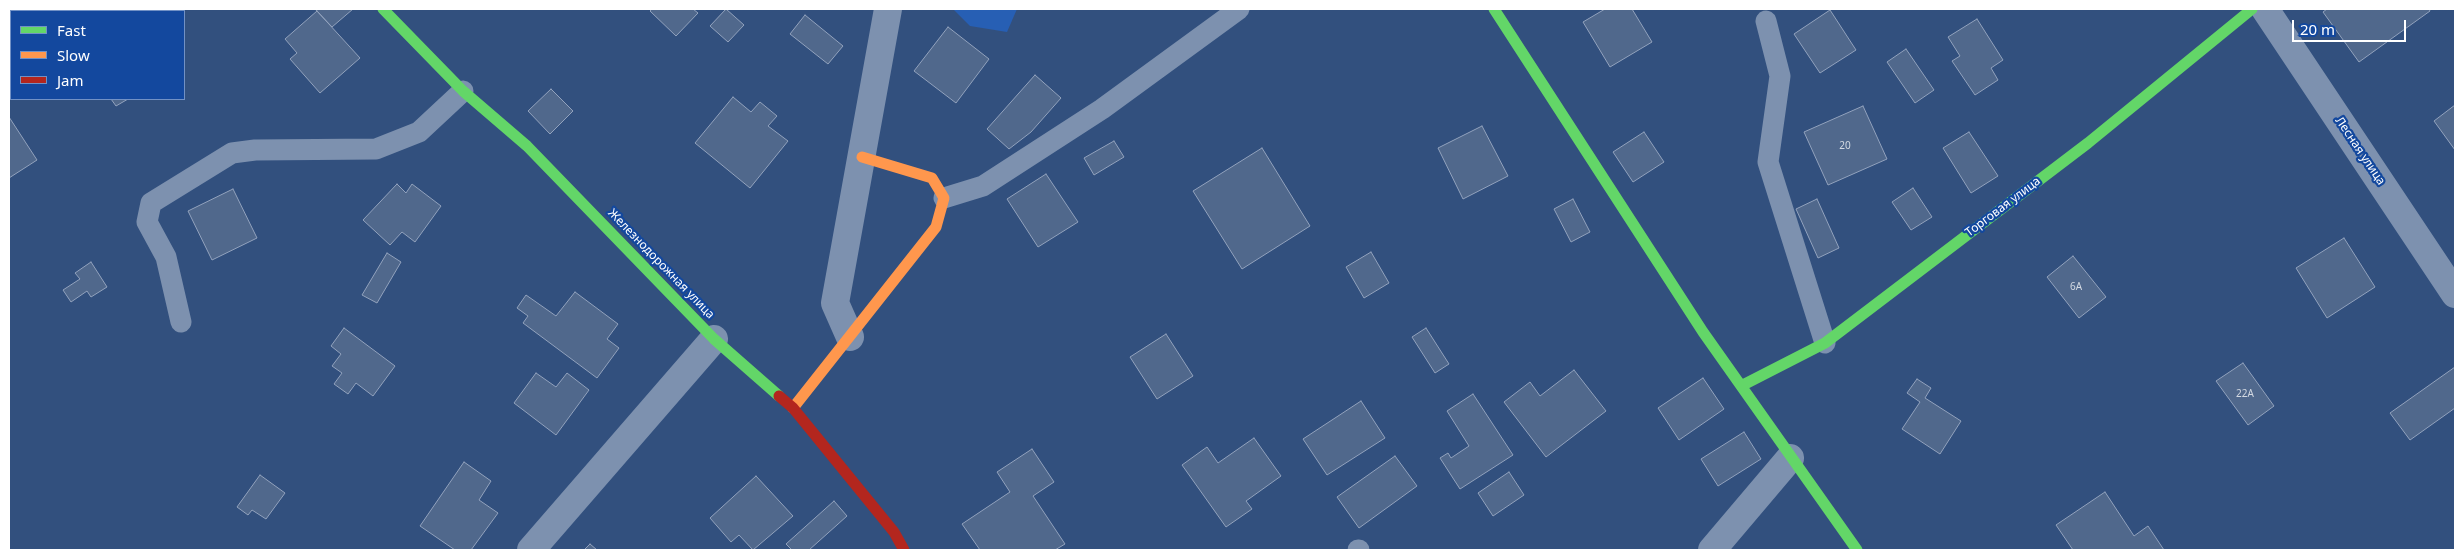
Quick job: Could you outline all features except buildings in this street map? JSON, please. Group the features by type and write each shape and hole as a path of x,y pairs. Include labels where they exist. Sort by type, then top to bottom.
{"street":[{"path":"850,337 835,303 888,9"},
{"path":"1494,9 1741,386 1790,458 1857,550"},
{"name":"Торговая улица","path":"1741,386 1825,343 2088,143 2252,9"},
{"name":"Лесная улица","path":"2265,9 2455,294"},
{"name":"Железнодорожная улица","path":"389,11 462,92 528,146 714,339 793,408 894,532 904,550"},
{"path":"793,408 936,227 944,198 932,178 862,157"},
{"path":"531,550 714,339"},
{"path":"1712,550 1790,458"}],"lane":[{"path":"944,198 983,186 1102,109 1239,9"},
{"path":"1766,21 1780,76 1768,162 1825,343"},
{"path":"181,322 166,258 146,222 151,203 232,153 255,150 376,149 419,132 462,92"}],"shaded area":[{"path":"953,9 1017,9 1007,32 970,26"}],"traffic: fast":[{"path":"383,9 463,91 527,146 714,339 779,396"},
{"path":"1494,9 1703,332 1857,550"},
{"path":"1741,386 1825,343 2088,143 2252,9"}],"traffic: slow":[{"path":"793,408 936,227 944,198 932,178 862,157"}],"traffic: jam":[{"path":"779,396 793,408 894,532 904,550"}]}
